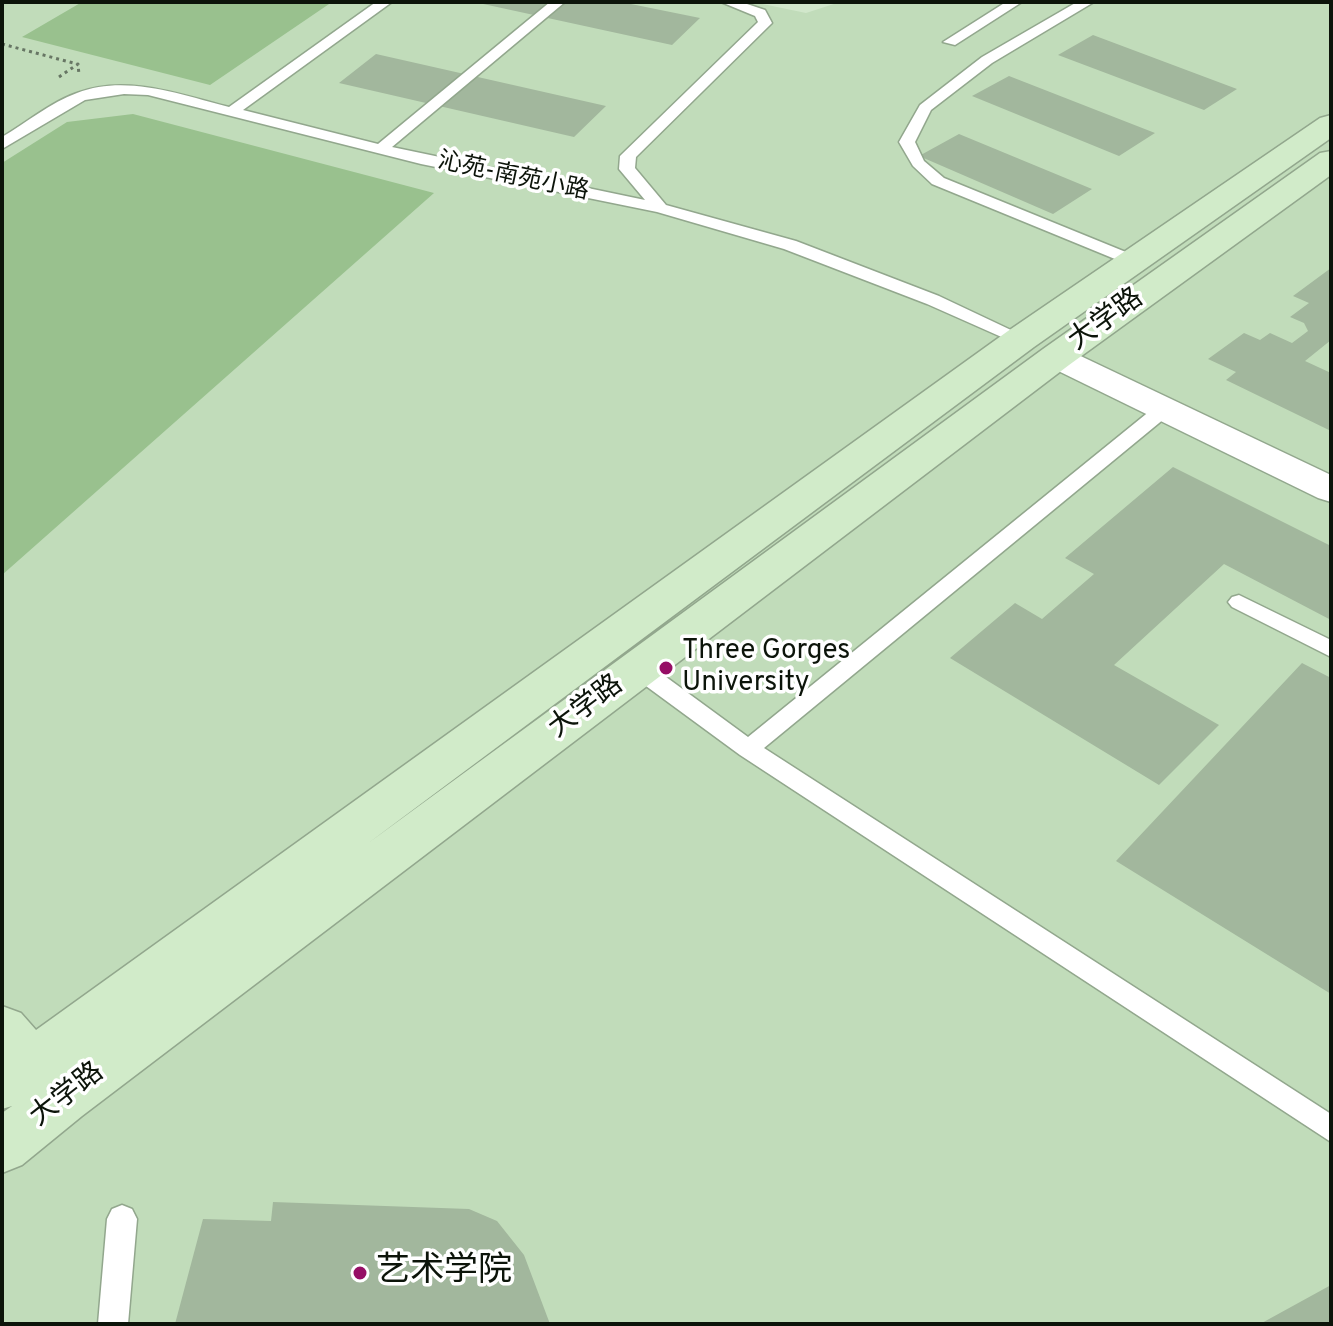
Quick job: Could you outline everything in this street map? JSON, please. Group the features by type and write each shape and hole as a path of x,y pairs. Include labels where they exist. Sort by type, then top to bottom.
{"main road":[{"name":"大学路","path":"24,1069 639,669 1038,348 1132,261 1331,124"},
{"name":"大学路","path":"2,1147 24,1069 1038,348 1331,160"}],"street":[{"path":"1038,348 1331,490"}],"lane":[{"path":"231,112 385,2"},
{"path":"381,149 558,2"},
{"path":"660,208 627,169 628,156 765,23 760,13 728,2"},
{"path":"950,42 1015,2"},
{"path":"1087,2 987,60 925,108 907,142 918,163 938,181 1132,261"},
{"name":"沁苑-南苑小路","path":"2,144 81,96 124,90 148,91 381,149 660,208 790,245 933,300 1038,348"},
{"path":"748,749 1163,410"},
{"path":"1239,602 1331,649"},
{"path":"639,669 748,749 1331,1129"},
{"path":"113,1324 122,1219"}],"path":[{"path":"2,44 78,64"}],"shaded area":[{"name":"Three Gorges University","path":"2,2 753,2 806,13 840,2 1331,2 1331,1324 2,1324"},
{"path":"82,2 332,2 210,85 22,37"},
{"path":"133,114 434,193 2,575 2,163 67,122"}],"building":[{"path":"474,2 621,2 700,18 672,45"},
{"path":"1093,35 1237,89 1204,110 1058,55"},
{"path":"376,54 606,106 574,137 339,83"},
{"path":"1009,76 1155,133 1119,156 972,96"},
{"path":"959,134 1092,189 1053,214 919,156"},
{"path":"1331,268 1331,340 1305,361 1331,373 1331,431 1226,380 1236,372 1208,359 1244,333 1260,340 1270,333 1292,343 1308,331 1304,323 1290,317 1309,303 1293,296"},
{"path":"1173,467 1331,546 1331,620 1224,564 1114,665 1219,725 1159,785 950,658 1015,603 1042,619 1094,574 1065,558"},
{"path":"1302,663 1331,678 1331,994 1116,861"},
{"name":"艺术学院","path":"273,1202 469,1209 497,1221 524,1255 550,1324 175,1324 203,1219 271,1221"},
{"path":"1331,1285 1331,1324 1260,1324"}],"place":[{"name":"Three Gorges University","path":"666,668"},
{"name":"艺术学院","path":"360,1273"}]}
